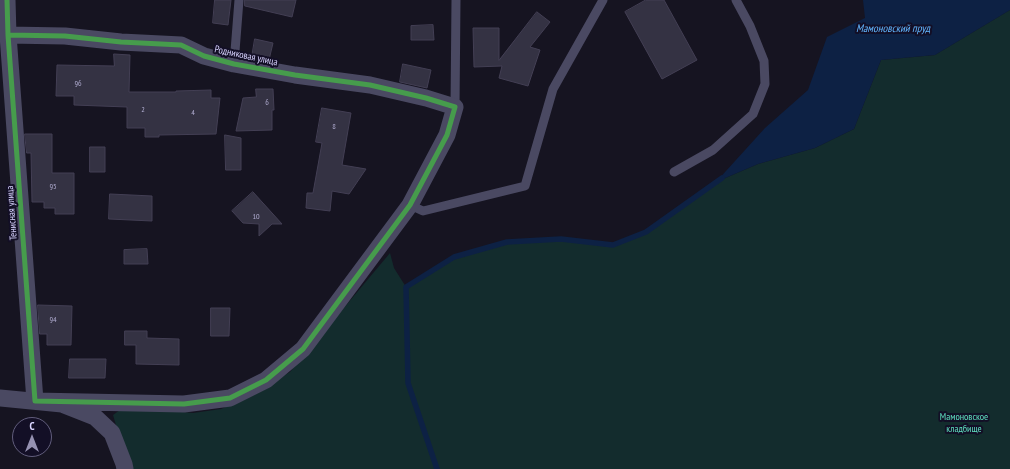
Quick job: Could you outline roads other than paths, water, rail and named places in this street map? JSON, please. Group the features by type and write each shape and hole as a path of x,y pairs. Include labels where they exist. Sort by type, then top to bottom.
{"street":[{"name":"Тенисная улица","path":"6,0 35,402"},
{"name":"Родниковая улица","path":"8,35 65,36 121,42 182,45 204,56 234,64 295,75 370,85 426,98 454,107"},
{"path":"35,402 184,404 230,398 266,380 303,349 410,205 447,135 454,107"},
{"path":"0,398 62,404 95,417 112,433 125,469"}],"lane":[{"path":"234,64 239,0"},
{"path":"454,107 456,0"},
{"path":"410,205 423,211 525,186 554,89 603,0"},
{"path":"674,172 713,150 753,114 765,84 764,61 750,26 736,0"}],"water":[{"name":"Мамоновский пруд","path":"863,0 1010,0 1010,10 935,55 881,60 854,129 815,148 758,164 716,182 765,128 808,90 827,37 865,18"}],"waterway":[{"path":"437,469 408,383 406,287 454,257 507,242 561,239 613,245 646,232 722,178"}],"park label":[{"name":"Мамоновское кладбище","path":"964,422"}]}
